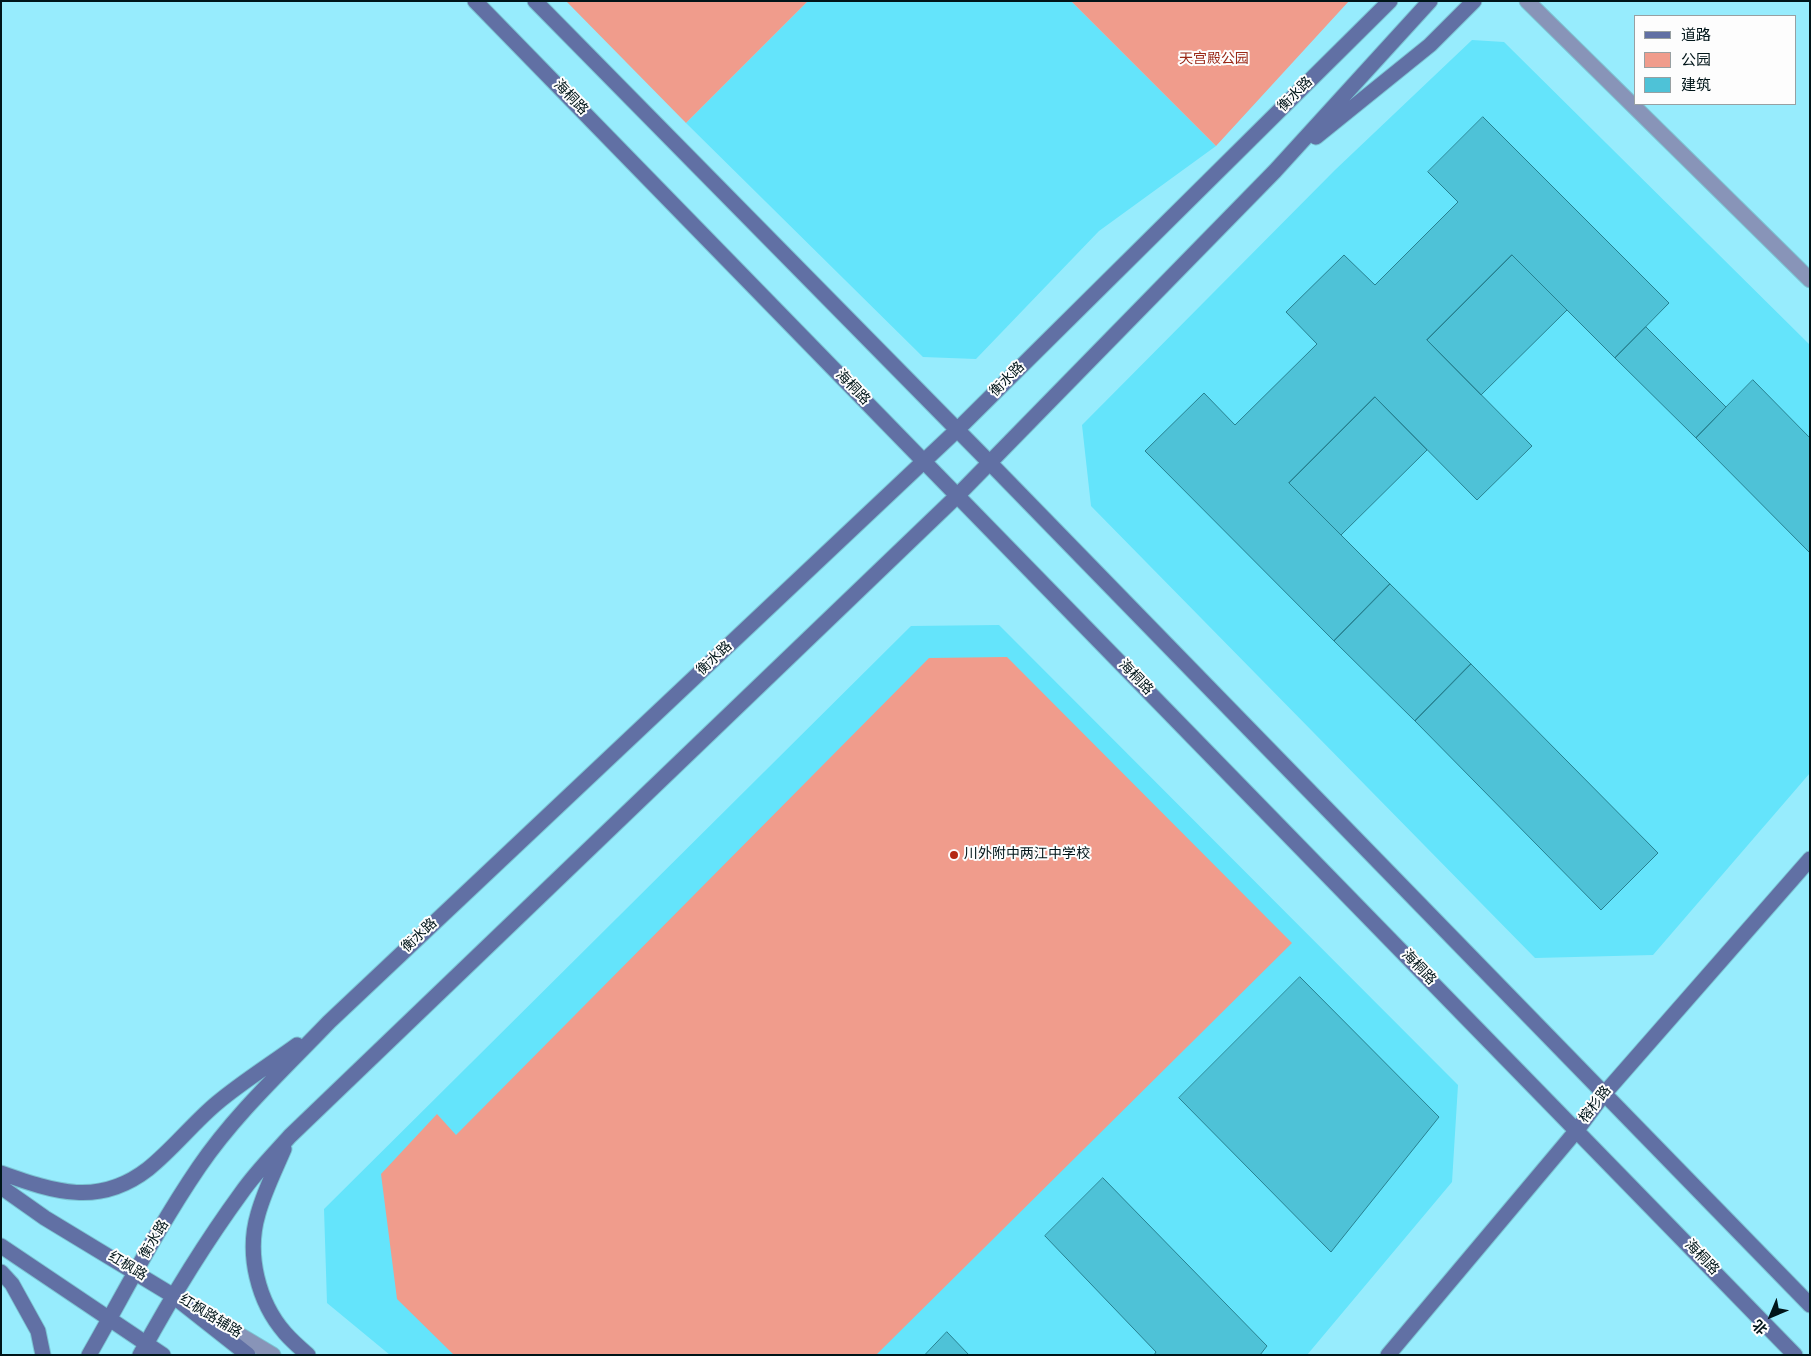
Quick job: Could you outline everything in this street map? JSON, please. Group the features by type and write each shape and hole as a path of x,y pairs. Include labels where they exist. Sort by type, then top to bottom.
{"main road":[{"name":"海桐路","path":"476,1 1795,1355"},
{"path":"535,1 989,462 1810,1305"},
{"name":"衡水路","path":"88,1355 199,1167 242,1112 329,1022 924,462 1390,1"},
{"path":"143,1349 172,1295 243,1190 290,1136 957,496 1274,171 1430,1"},
{"path":"1274,171 1430,45 1474,1"},
{"name":"榕杉路","path":"1388,1355 1577,1130 1604,1094 1810,859"},
{"path":"1,1173 44,1188 76,1193 102,1192 125,1184 149,1168 217,1102 329,1022"},
{"path":"290,1136 257,1214 253,1248 256,1278 269,1309 284,1332 308,1355"},
{"name":"红枫路","path":"1,1187 45,1218 172,1295 248,1355"},
{"path":"1,1246 109,1319 143,1349 163,1355"},
{"path":"1,1272 12,1284 38,1330 42,1355"}],"street":[{"path":"1527,1 1810,280"},
{"name":"红枫路辅路","path":"172,1295 273,1355"}],"shaded area":[{"path":"808,1 1071,1 1216,146 1099,231 976,359 923,357 686,123"},
{"path":"1472,40 1504,42 1810,345 1810,773 1653,955 1535,958 1091,506 1082,425 1335,170"},
{"name":"川外附中两江中学校","path":"999,625 1458,1085 1452,1182 1307,1355 390,1355 327,1303 324,1209 911,626"}],"green space":[{"path":"566,1 808,1 686,123"},
{"name":"天宫殿公园","path":"1071,1 1349,1 1216,146"},
{"name":"川外附中两江中学校","path":"1007,657 1292,943 876,1355 454,1355 397,1299 381,1174 437,1114 456,1135 929,658"}],"building":[{"path":"1483,117 1669,303 1615,358 1512,255 1427,340 1532,446 1477,500 1375,397 1289,483 1390,584 1334,641 1145,451 1204,393 1235,425 1317,344 1286,312 1344,255 1375,285 1458,202 1428,172"},
{"path":"1512,255 1567,310 1481,395 1427,340"},
{"path":"1646,327 1726,407 1696,438 1615,358"},
{"path":"1753,380 1810,438 1810,553 1696,438"},
{"path":"1375,397 1427,450 1341,535 1289,483"},
{"path":"1390,584 1471,664 1415,721 1334,641"},
{"path":"1471,664 1658,853 1601,910 1415,721"},
{"path":"1300,977 1439,1117 1331,1252 1179,1098"},
{"path":"1103,1178 1267,1346 1260,1355 1154,1355 1156,1352 1045,1236"},
{"path":"947,1332 969,1355 925,1355"}],"place":[{"name":"川外附中两江中学校","path":"954,855"}]}
